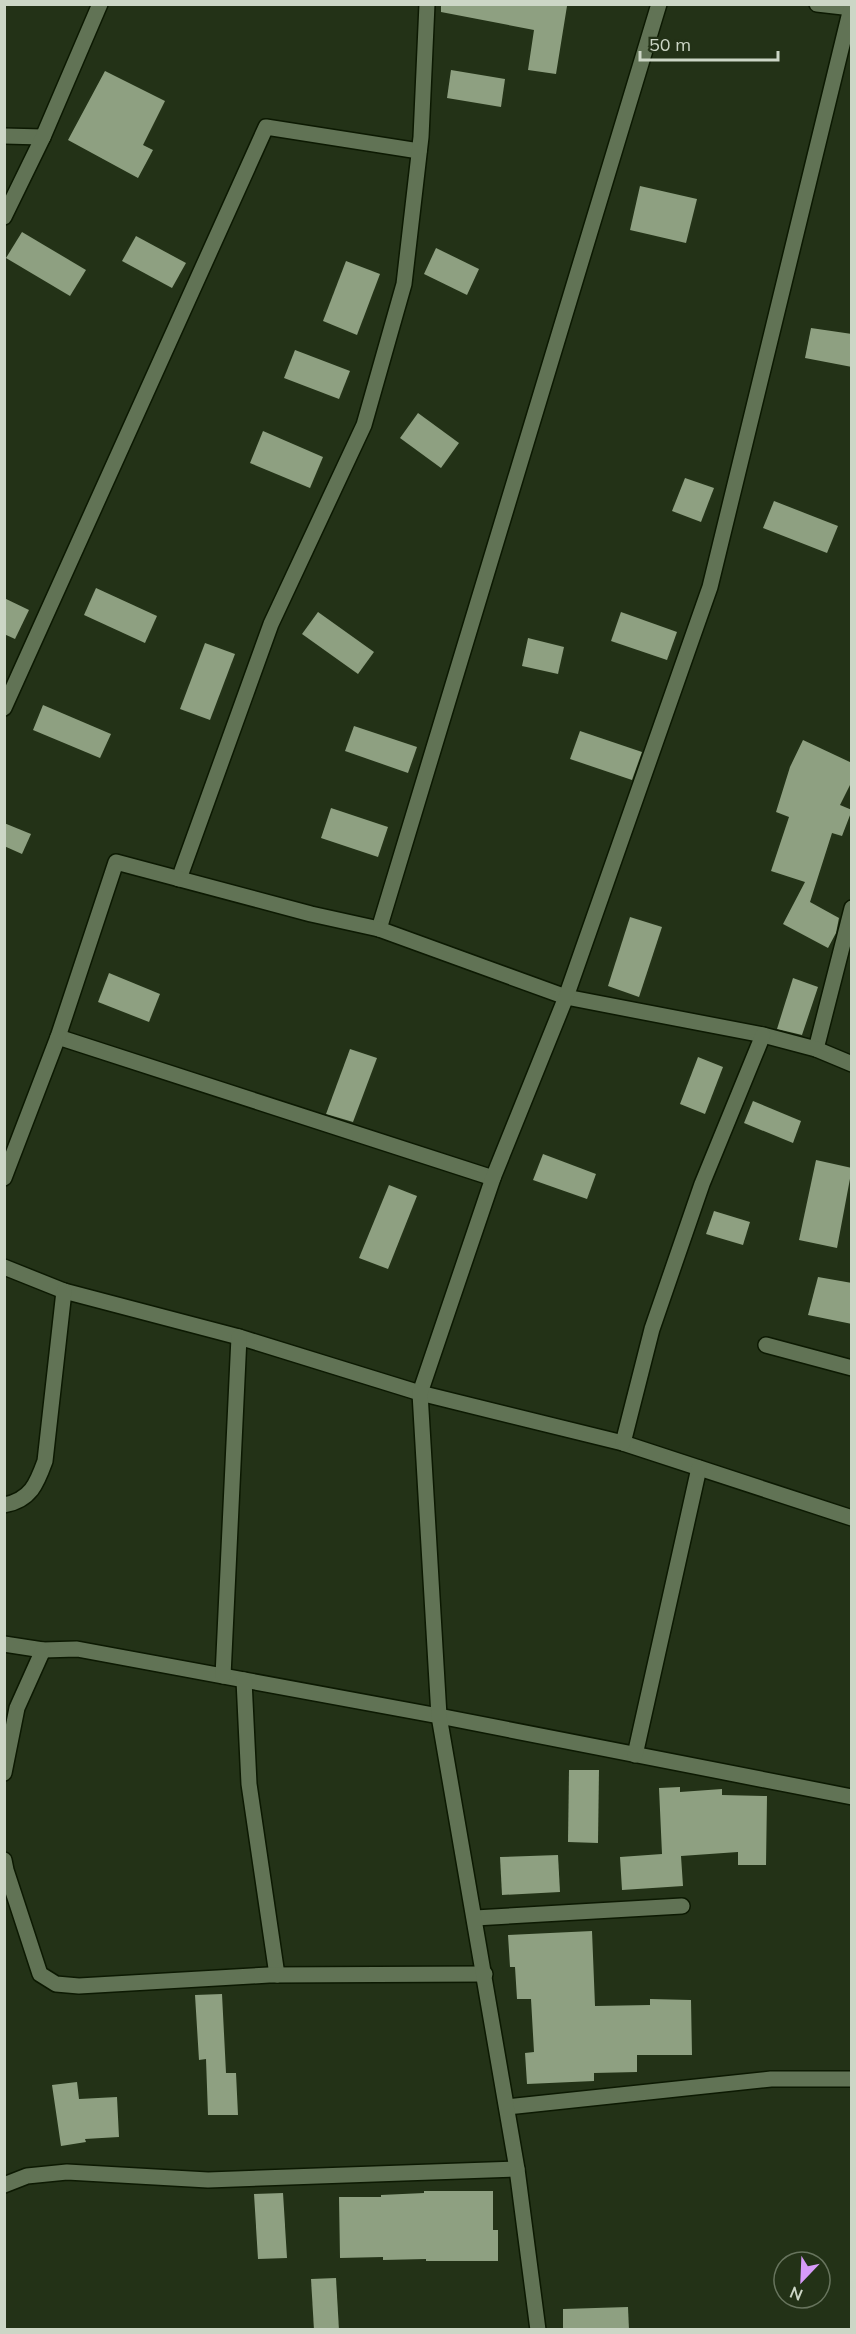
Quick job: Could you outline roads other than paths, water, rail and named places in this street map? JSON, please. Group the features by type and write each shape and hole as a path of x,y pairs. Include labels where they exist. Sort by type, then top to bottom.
{"street":[{"path":"4,217 43,137 100,4"},
{"path":"179,879 271,624 364,425 404,284 419,151 427,4"},
{"path":"379,929 659,4"},
{"path":"538,2330 517,2169 439,1716 420,1393 493,1178 566,997 710,587 851,8 817,4"},
{"path":"4,708 266,127 419,151"},
{"path":"4,136 43,137"},
{"path":"4,1178 58,1037 116,862 311,914 379,929 566,997 763,1035 816,1049 852,1064"},
{"path":"816,1049 852,908"},
{"path":"623,1443 659,1307 702,1184 763,1035"},
{"path":"58,1037 493,1178"},
{"path":"4,1267 64,1290 238,1337 420,1393 623,1443 852,1518"},
{"path":"4,1505 14,1503 35,1487 45,1461 64,1290"},
{"path":"223,1676 238,1337"},
{"path":"766,1345 852,1368"},
{"path":"635,1755 699,1468"},
{"path":"4,1644 43,1650 77,1649 439,1716 852,1797"},
{"path":"4,1773 17,1708 43,1650"},
{"path":"244,1680 249,1784 278,1975"},
{"path":"4,1860 40,1974 56,1984 79,1986 278,1975 485,1974"},
{"path":"475,1917 682,1906"},
{"path":"507,2107 771,2079 852,2079"},
{"path":"4,2185 27,2176 67,2172 208,2180 517,2169"}]}
